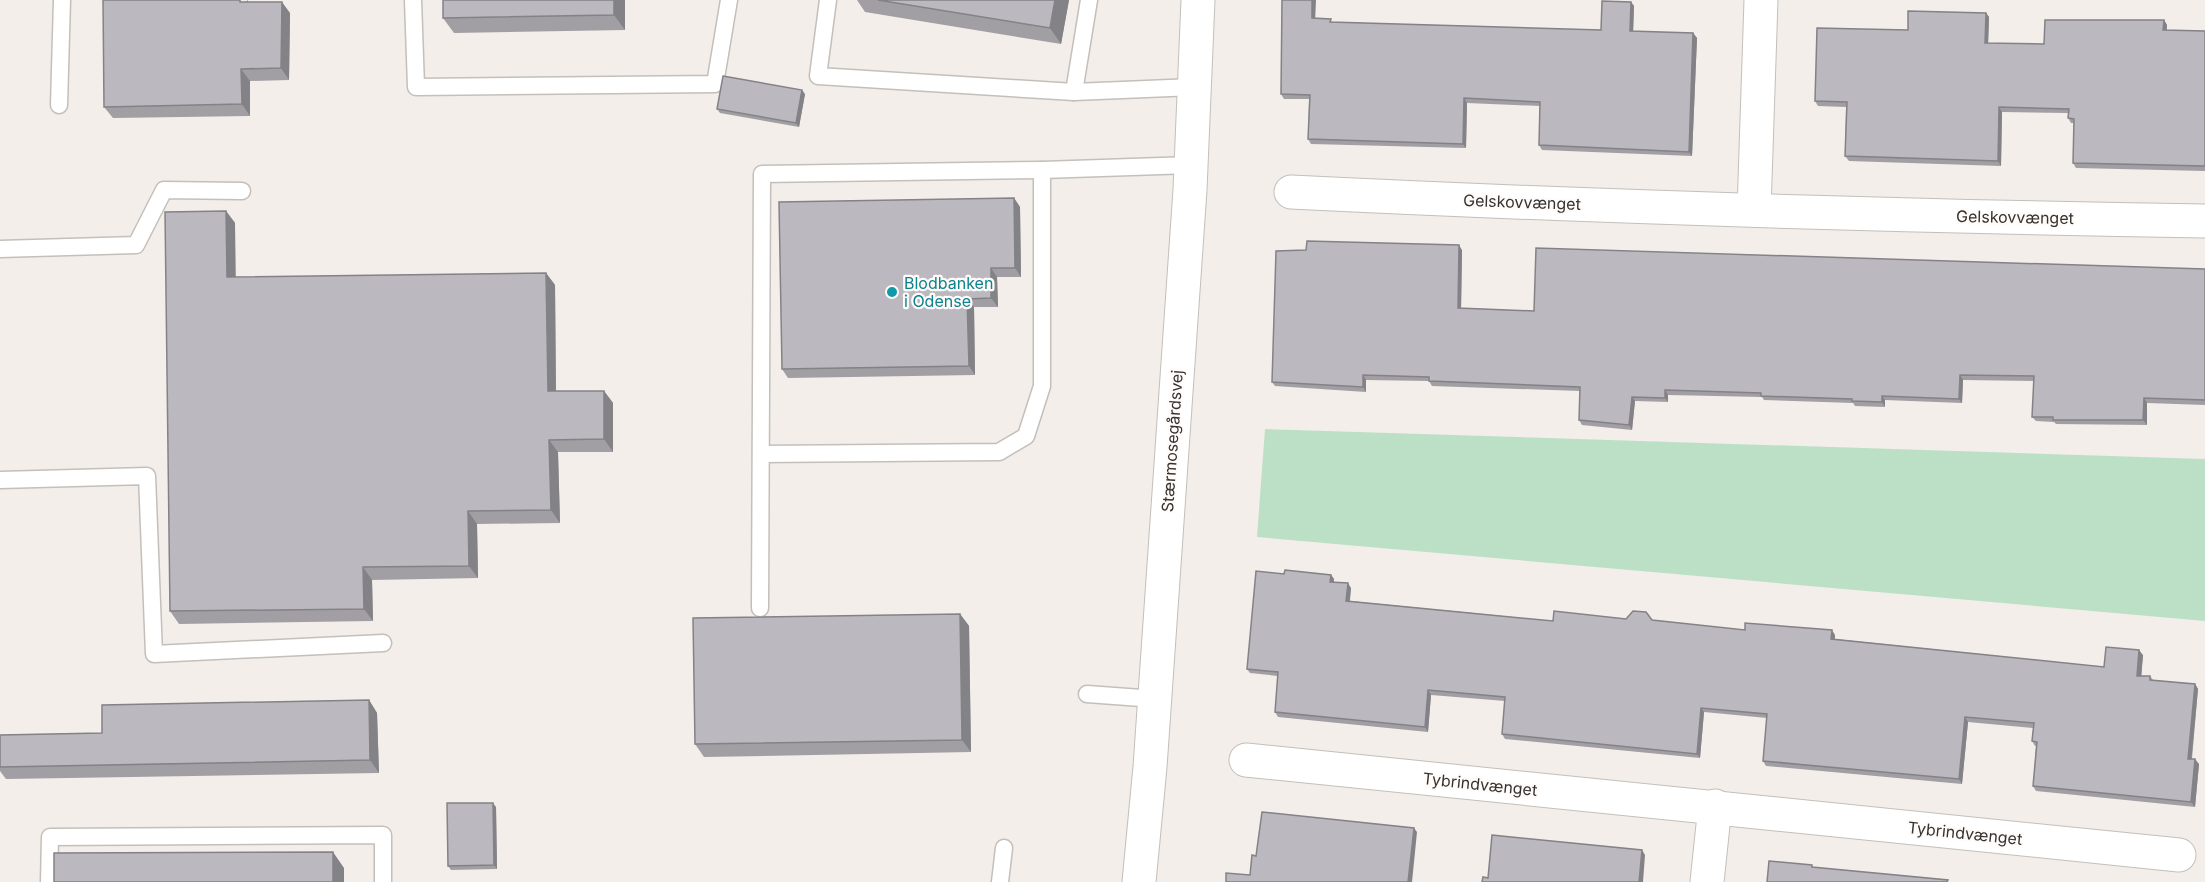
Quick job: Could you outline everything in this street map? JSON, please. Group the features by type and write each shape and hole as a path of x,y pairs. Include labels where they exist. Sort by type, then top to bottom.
{"street":[{"name":"Stærmosegårdsvej","path":"1139,882 1155,699 1191,165 1198,0"},
{"path":"1754,210 1761,0"},
{"name":"Gelskovvænget","path":"1291,192 1754,210 2205,221"},
{"name":"Tybrindvænget","path":"1246,760 2179,855"},
{"path":"1707,882 1715,806"}],"lane":[{"path":"59,105 62,0"},
{"path":"413,0 416,87 715,84 729,0"},
{"path":"828,0 818,76 1074,92 1194,87"},
{"path":"1074,92 1089,0"},
{"path":"760,608 762,174 1042,170 1191,165"},
{"path":"761,454 999,452 1026,436 1042,386 1042,170"},
{"path":"0,249 136,245 164,190 242,191"},
{"path":"0,480 147,476 154,654 383,643"},
{"path":"1087,694 1155,699"},
{"path":"49,882 50,837 383,835 383,882"},
{"path":"1000,882 1004,848"}],"green space":[{"path":"1265,429 2205,459 2205,621 1257,537"}],"building":[{"path":"103,0 282,2 281,68 241,69 242,104 104,107"},
{"path":"443,0 614,0 614,15 443,18"},
{"path":"878,0 1055,0 1050,28"},
{"path":"1282,0 1312,0 1312,18 1331,19 1330,22 1601,30 1602,1 1631,2 1630,31 1693,33 1689,152 1539,145 1540,102 1464,98 1463,144 1308,139 1310,95 1281,94"},
{"path":"1908,11 1986,13 1985,43 2044,44 2045,20 2164,20 2163,30 2205,31 2205,166 2073,163 2074,119 2068,118 2069,109 1999,107 1998,161 1845,156 1847,102 1815,101 1817,28 1908,30"},
{"path":"723,76 802,90 796,123 717,109"},
{"name":"Blodbanken i Odense","path":"1014,198 1015,268 991,268 991,298 967,299 969,366 782,369 779,202"},
{"path":"226,211 227,277 546,273 548,391 604,391 604,439 549,440 551,510 468,511 469,566 363,567 364,609 170,611 165,212"},
{"path":"1307,241 1459,245 1458,308 1534,311 1536,248 2205,269 2205,400 2144,398 2143,420 2053,420 2053,417 2032,417 2034,376 1960,375 1959,399 1882,396 1882,402 1761,396 1761,393 1665,390 1665,398 1632,397 1629,425 1579,420 1580,387 1429,381 1429,377 1363,375 1363,387 1272,382 1276,251 1306,250"},
{"path":"1285,570 1331,575 1330,582 1348,583 1346,601 1553,621 1554,611 1626,619 1633,611 1646,612 1652,620 1745,630 1745,623 1832,630 1831,639 2104,667 2106,647 2139,650 2137,676 2150,676 2150,680 2195,684 2188,759 2195,759 2191,802 2033,786 2037,742 2032,741 2034,723 1965,717 1959,779 1763,761 1767,714 1701,708 1697,754 1502,734 1505,697 1428,690 1425,727 1275,712 1278,672 1247,669 1256,571 1284,574"},
{"path":"960,614 962,740 695,744 693,618"},
{"path":"369,700 370,760 0,767 0,735 102,733 102,705"},
{"path":"447,803 493,803 494,865 448,866"},
{"path":"1262,812 1414,828 1408,882 1226,882 1226,873 1250,875 1252,855 1256,856"},
{"path":"1492,835 1642,850 1639,882 1482,882 1483,877 1488,878"},
{"path":"333,852 333,882 54,882 54,853"},
{"path":"1769,861 1948,880 1947,882 1767,882"}],"place":[{"name":"Blodbanken i Odense","path":"892,292"}]}
